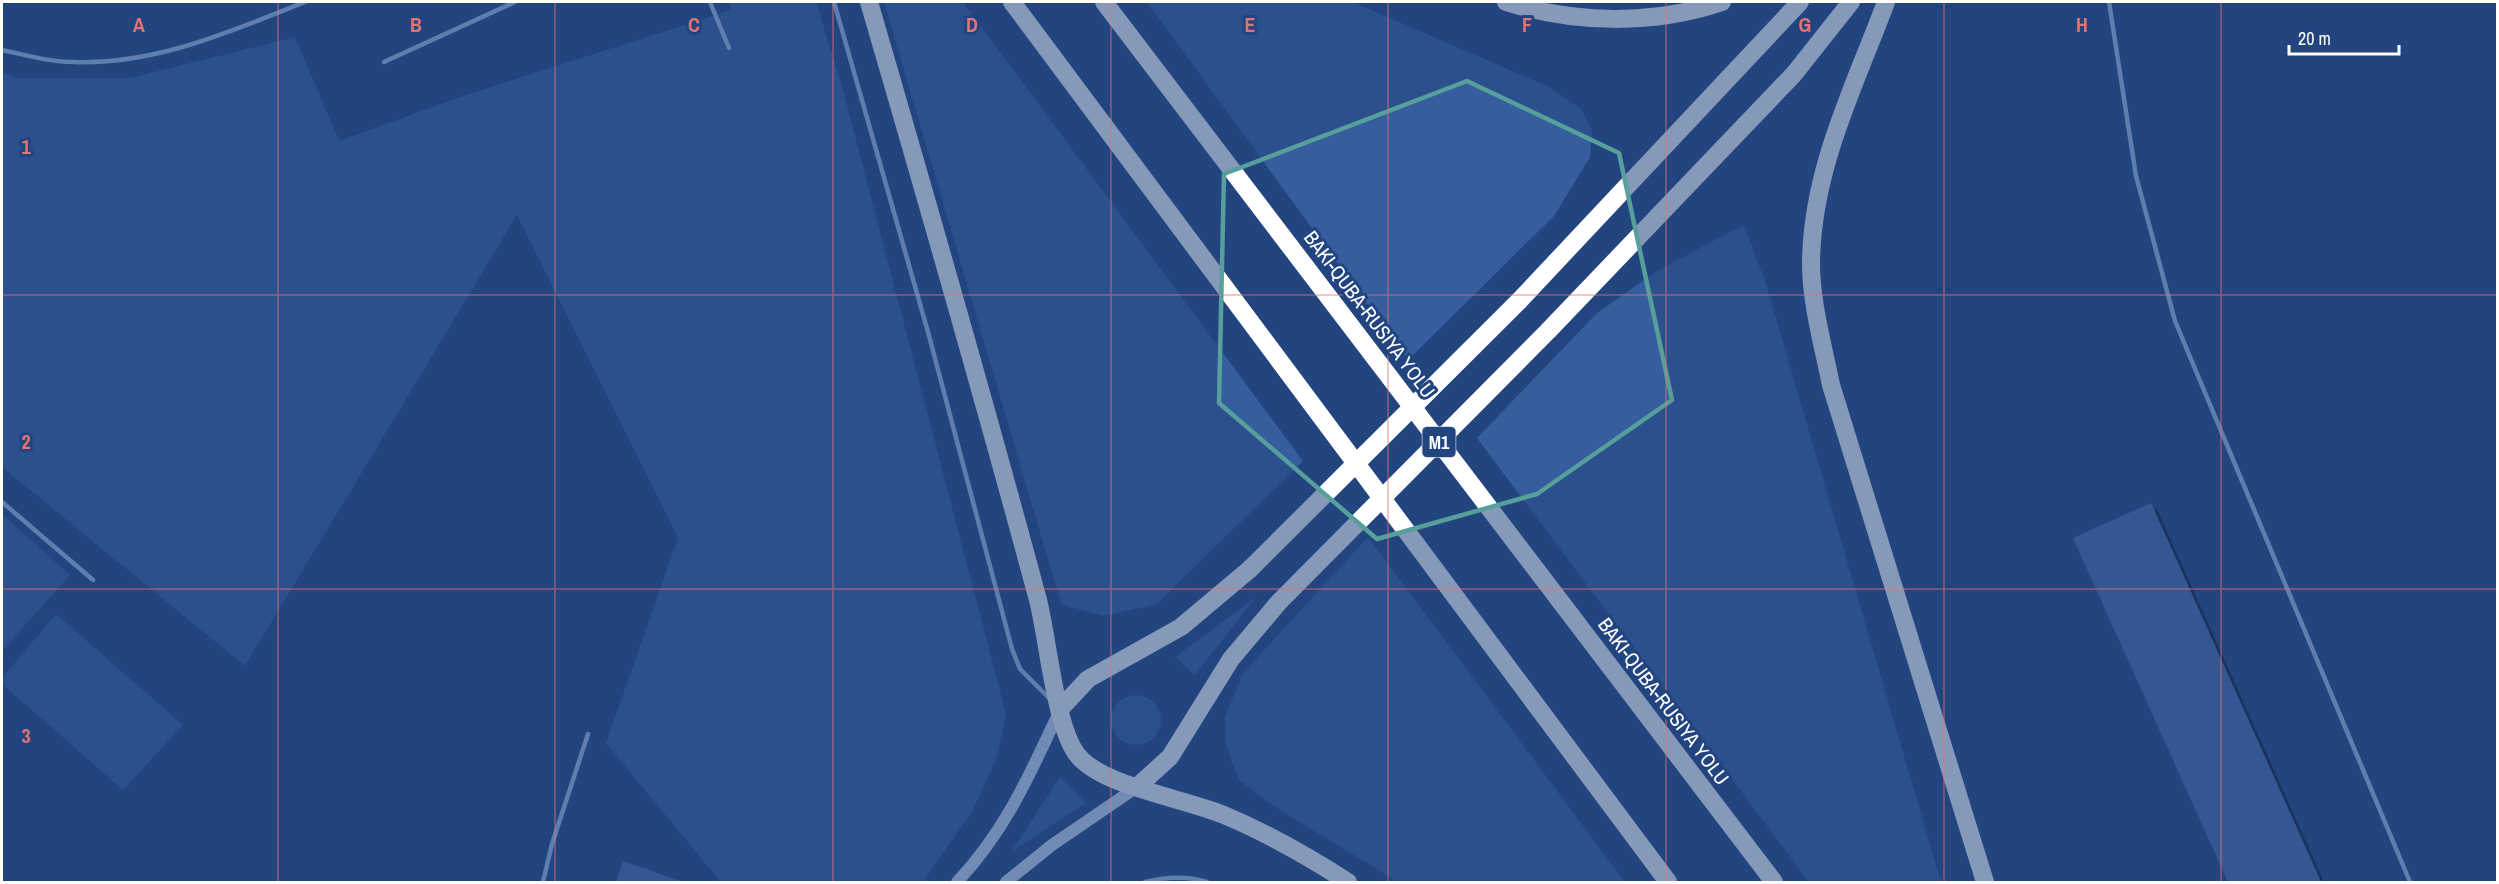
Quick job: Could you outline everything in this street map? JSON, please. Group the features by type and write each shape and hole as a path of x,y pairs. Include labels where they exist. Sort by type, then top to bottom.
{"highway":[{"path":"869,2 987,411 1039,604 1060,709 1067,734 1077,754 1090,768 1107,778 1187,801 1233,819 1296,851 1348,882"},
{"path":"1012,2 1668,882"},
{"name":"M1","path":"1104,2 1773,882"},
{"path":"1506,2 1554,14 1611,19 1673,14 1722,2"},
{"path":"1060,709 1088,680 1181,627 1250,569 1519,301 1800,2"},
{"path":"1137,787 1170,758 1231,659 1279,602 1549,330 1794,74 1851,2"},
{"path":"1886,2 1825,162 1814,208 1811,265 1818,320 1831,385 1985,882"}],"main road":[{"path":"957,882 982,854 1016,804 1060,709"},
{"path":"1006,882 1052,845 1137,787"}],"lane":[{"path":"2,50 73,62 123,61 170,51 222,35 305,2"},
{"path":"384,62 515,2"},
{"path":"710,2 729,48"},
{"path":"834,2 928,332 1012,649 1020,669 1030,682 1060,709"},
{"path":"2109,2 2136,176 2175,321 2410,882"},
{"path":"2,502 93,580"},
{"path":"543,882 552,844 588,734"},
{"path":"1145,882 1160,879 1196,879 1207,882"}],"highlighted area":[{"path":"1467,81 1619,153 1672,400 1537,494 1377,539 1219,403 1224,174"}],"shaded area":[{"path":"729,2 816,2 842,86 1006,714 997,757 973,810 923,882 718,882 719,880 606,743 678,538 517,215 245,666 2,467 2,72 18,78 130,78 295,37 339,141 463,96 731,10"},
{"path":"884,2 963,2 1303,461 1157,604 1103,616 1061,604"},
{"path":"1147,2 1353,2 1549,87 1581,109 1592,129 1590,157 1554,216 1408,360"},
{"path":"1744,225 1766,284 1941,882 1809,882 1477,438 1597,313 1660,269"},
{"path":"2,514 70,575 2,651"},
{"path":"1368,537 1625,882 1398,882 1275,807 1238,779 1226,744 1225,717 1243,673"},
{"path":"1256,597 1195,675 1175,657"},
{"path":"56,614 183,725 123,790 2,684 2,678"},
{"path":"1141,695 1154,702 1160,710 1160,730 1154,738 1146,744 1131,745 1118,738 1112,730 1111,715 1118,702 1126,696"},
{"path":"1060,777 1086,803 1011,852"}],"building":[{"path":"2151,503 2321,882 2228,882 2073,538"},
{"path":"623,861 683,882 616,882"}]}
